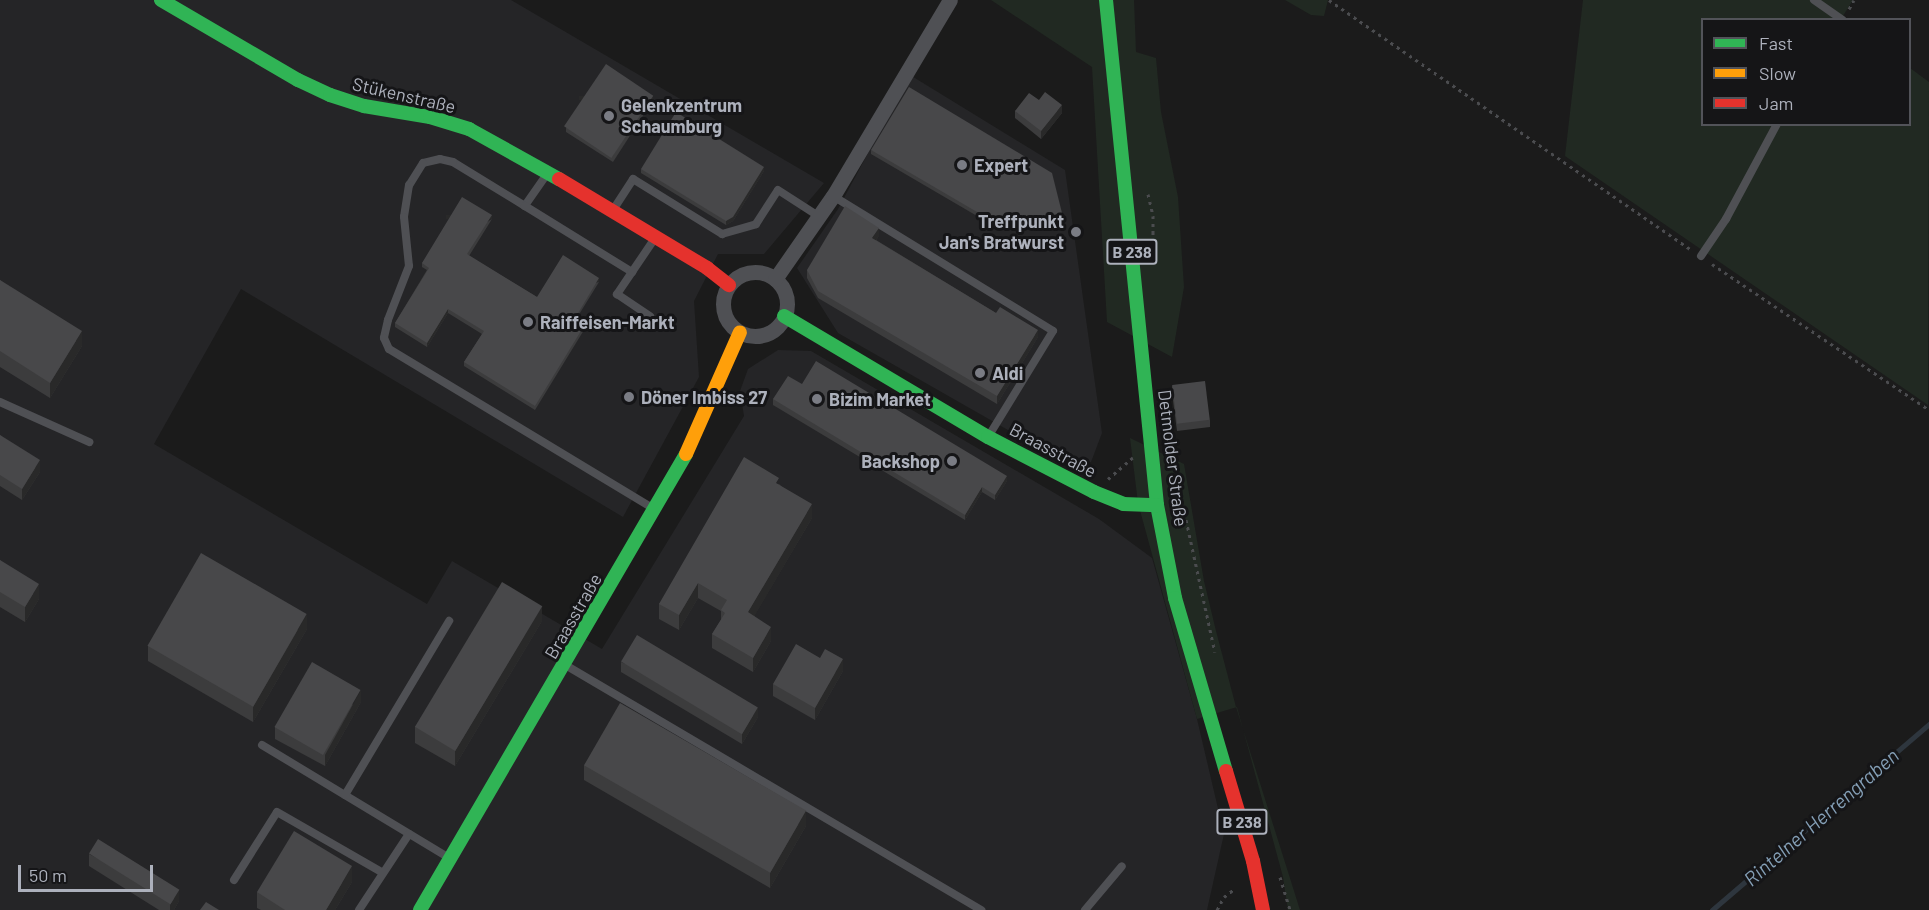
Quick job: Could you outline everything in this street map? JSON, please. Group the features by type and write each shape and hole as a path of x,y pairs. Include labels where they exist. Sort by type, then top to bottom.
{"street":[{"name":"Stükenstraße","path":"162,0 298,80 330,95 364,106 430,117 469,129 548,172 656,237 729,285"},
{"path":"775,279 820,217 950,0"},
{"name":"Detmolder Straße","path":"1106,0 1156,505 1175,598 1250,850 1263,910"},
{"path":"756,272 775,279 786,296 784,316 770,332 760,335 740,332 725,316 723,305 729,285 736,278 756,272"},
{"name":"Braasstraße","path":"784,316 988,437 1094,492 1123,504 1156,505"},
{"name":"Braasstraße","path":"420,910 565,665 698,431 740,332"}],"lane":[{"path":"1814,0 1840,18"},
{"path":"1701,256 1726,219 1777,126"},
{"path":"632,272 453,162 440,159 423,163 409,185 404,217 409,266 388,320 384,338 389,349 654,510"},
{"path":"525,206 548,172"},
{"path":"612,211 633,179 722,234 756,224 778,190 820,217"},
{"path":"833,196 1053,331 988,437"},
{"path":"650,316 617,294 656,237"},
{"path":"0,402 89,442"},
{"path":"345,795 449,621"},
{"path":"565,665 981,910"},
{"path":"262,745 450,859"},
{"path":"234,880 277,812 382,873"},
{"path":"359,910 409,834"},
{"path":"1085,910 1122,866"}],"path":[{"path":"1329,0 1929,410"},
{"path":"1146,183 1153,216 1153,252"},
{"path":"1094,492 1124,463 1140,452"},
{"path":"1176,476 1215,652"},
{"path":"1279,875 1290,910"},
{"path":"1217,910 1224,897 1233,890"}],"shaded area":[{"path":"0,0 511,0 824,183 764,254 718,254 694,301 699,377 623,517 241,289 154,444 427,604 452,561 602,649 744,416 740,391 748,369 778,350 811,351 1099,519 1152,558 1197,719 1224,834 1207,910 0,910"},
{"path":"991,0 1134,0 1136,52 1156,58 1161,112 1178,197 1184,287 1172,357 1107,322 1092,67"},
{"path":"1285,0 1328,0 1324,16 1311,15"},
{"path":"1583,0 1853,0 1842,18 1701,18 1701,126 1911,126 1911,69 1929,82 1928,405 1565,156"},
{"path":"910,75 1065,170 1102,433 1091,462 1086,463 1015,434 838,333 797,268 838,209"},
{"path":"1130,438 1184,464 1204,581 1236,707 1197,719 1138,503"},
{"path":"1243,729 1300,910 1288,910 1283,877"}],"building":[{"name":"Gelenkzentrum Schaumburg","path":"606,64 653,96 611,158 564,126"},
{"name":"Expert","path":"909,87 1052,173 1062,213 1001,226 871,150"},
{"path":"1045,92 1062,105 1041,131 1015,111 1029,93 1039,100"},
{"path":"676,112 764,167 733,217 726,221 641,169"},
{"path":"462,197 492,215 467,254 537,297 563,255 599,278 574,320 584,326 535,406 464,362 484,331 448,309 427,343 395,323 429,268 422,263"},
{"path":"845,206 879,228 872,238 996,313 1000,307 1038,330 997,396 818,291 807,270"},
{"path":"0,280 82,331 50,383 0,351"},
{"path":"816,361 1007,476 995,495 982,487 965,515 773,399 788,376 802,384"},
{"path":"1205,381 1210,420 1177,424 1172,385"},
{"path":"0,435 40,460 22,489 0,475"},
{"path":"744,457 779,478 776,483 812,504 748,612 771,627 753,658 712,634 725,613 721,610 727,600 698,583 679,615 659,604"},
{"path":"201,553 307,614 253,707 148,646"},
{"path":"0,560 39,584 25,607 0,592"},
{"path":"502,582 542,606 455,751 415,727"},
{"path":"637,635 758,708 742,734 621,662"},
{"path":"796,644 820,658 825,649 843,659 815,708 773,684"},
{"path":"312,662 360,690 323,755 274,727"},
{"path":"620,703 806,810 770,873 584,765"},
{"path":"294,831 352,866 326,910 285,910 257,892"},
{"path":"98,839 179,890 170,904 89,853"},
{"path":"206,902 219,910 200,910"}],"waterway":[{"name":"Rintelner Herrengraben","path":"1712,910 1929,724"}],"traffic: fast":[{"path":"161,0 298,80 330,95 364,106 430,117 469,129 559,179"},
{"path":"1106,0 1157,505 1175,598 1226,771"},
{"path":"784,316 988,437 1094,492 1123,504 1157,505"},
{"path":"420,910 686,454"}],"traffic: slow":[{"path":"686,454 740,332"}],"traffic: jam":[{"path":"559,179 707,268 729,285"},
{"path":"1226,771 1253,861 1263,910"}],"place":[{"name":"Gelenkzentrum Schaumburg","path":"609,116"},
{"name":"Expert","path":"962,165"},
{"name":"Treffpunkt Jan's Bratwurst","path":"1076,232"},
{"name":"Raiffeisen-Markt","path":"528,322"},
{"name":"Aldi","path":"980,373"},
{"name":"Döner Imbiss 27","path":"629,397"},
{"name":"Bizim Market","path":"817,399"},
{"name":"Backshop","path":"952,461"}]}
